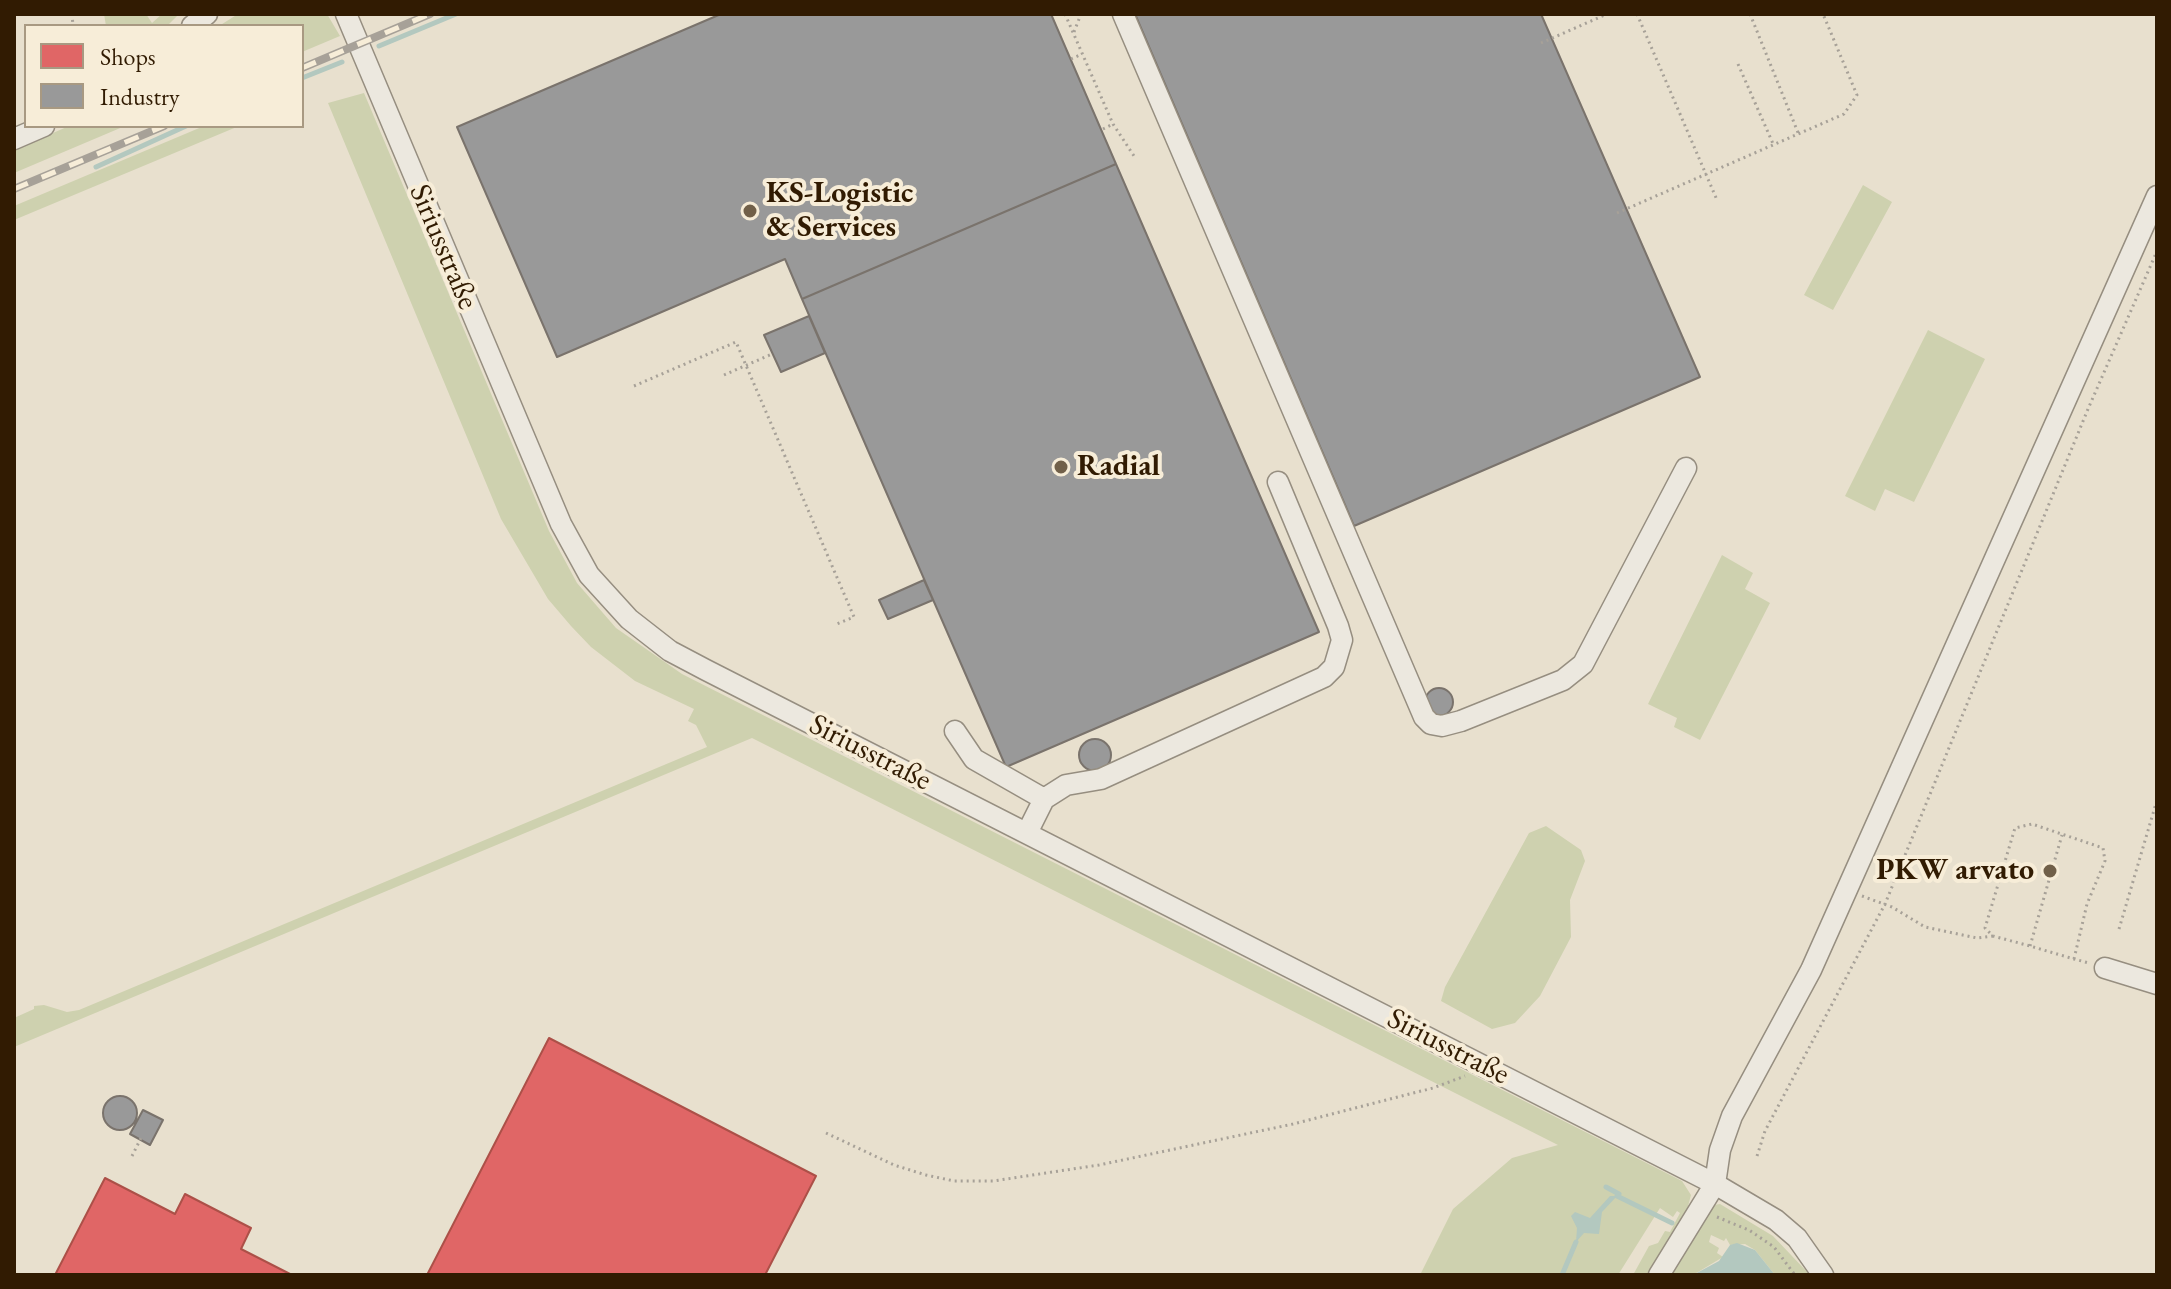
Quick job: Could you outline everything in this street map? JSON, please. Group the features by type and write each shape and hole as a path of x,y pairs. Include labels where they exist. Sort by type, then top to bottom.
{"street":[{"name":"Siriusstraße","path":"346,14 561,524 589,575 608,599 670,651 1715,1184 1776,1220 1797,1238 1823,1275"},
{"path":"1123,14 1424,717 1431,724 1442,726 1461,721 1563,680 1583,664 1686,468"},
{"path":"14,139 39,128"},
{"path":"1659,1275 1715,1184 1720,1150 1732,1116 1811,970 2157,196"},
{"path":"1027,833 1044,799 1066,785 1101,779 1324,677 1334,667 1342,640 1338,626 1278,482"},
{"path":"955,731 974,759 1044,799"},
{"path":"2105,968 2157,984"}],"path":[{"path":"1065,14 1113,124 1136,159"},
{"path":"1073,33 1081,14"},
{"path":"1541,43 1607,14"},
{"path":"1637,14 1717,200"},
{"path":"1750,14 1799,135"},
{"path":"1617,213 1844,114 1857,95 1823,14"},
{"path":"1071,59 1082,54"},
{"path":"1738,64 1774,146"},
{"path":"1103,129 1113,124"},
{"path":"1757,1156 1765,1131 1885,904 2088,409 2157,251"},
{"path":"634,386 736,342 854,617 834,625"},
{"path":"724,375 772,354"},
{"path":"2119,929 2157,800"},
{"path":"1993,936 1984,922 2015,828 2032,824 2097,844 2105,854 2087,904 2074,959"},
{"path":"2030,946 2063,834"},
{"path":"1847,891 1885,904 1932,930 1977,938 1993,936 2105,968"},
{"path":"826,1133 894,1165 926,1175 954,1181 993,1181 1099,1165 1293,1124 1449,1084 1481,1064"},
{"path":"132,1156 142,1136"},
{"path":"1698,1211 1749,1230 1774,1247 1795,1275"}],"green space":[{"path":"104,14 146,14 152,23 162,14 179,14 169,24 106,24"},
{"path":"238,14 327,14 340,36 304,51 304,24 222,24"},
{"path":"364,93 549,531 577,583 616,628 682,674 1682,1181 1691,1195 1687,1210 1692,1213 1654,1275 1633,1275 1649,1246 1658,1243 1665,1231 1670,1232 1680,1213 1677,1211 1673,1217 1660,1208 1618,1275 1420,1275 1453,1209 1512,1158 1558,1145 752,738 14,1047 14,1018 34,1009 34,1006 44,1005 67,1012 79,1010 707,747 696,725 688,721 694,709 635,681 591,647 571,626 548,599 501,519 328,103"},
{"path":"64,128 120,128 14,173 14,150"},
{"path":"199,128 234,128 14,220 14,206"},
{"path":"1863,185 1892,202 1833,310 1804,295"},
{"path":"1928,330 1985,359 1914,502 1885,489 1875,511 1845,496"},
{"path":"1722,555 1753,573 1745,589 1770,603 1700,740 1674,727 1677,718 1648,704"},
{"path":"1546,826 1581,850 1585,861 1570,900 1571,937 1540,996 1515,1023 1492,1029 1441,1001 1445,987 1529,833"},
{"path":"1720,1204 1773,1236 1810,1275 1775,1275 1755,1250 1745,1244 1730,1245 1726,1238 1724,1241 1711,1235 1709,1242 1719,1248 1717,1253 1723,1257 1693,1275 1665,1275 1701,1217 1706,1219 1714,1205"}],"shaded area":[{"path":"1610,1196 1617,1196 1602,1212 1599,1234 1584,1233 1576,1242 1577,1228 1571,1216 1575,1212 1590,1218"},
{"path":"1737,1243 1755,1250 1775,1275 1693,1275 1719,1261 1730,1245"}],"building: Shops":[{"path":"549,1038 816,1176 765,1275 427,1275"},
{"path":"105,1178 175,1214 185,1194 251,1228 241,1249 292,1275 55,1275"}],"building: Industry":[{"name":"KS-Logistic & Services","path":"721,14 1051,14 1116,164 802,299 785,259 557,357 457,127"},
{"path":"1135,14 1541,14 1700,377 1354,526"},
{"name":"Radial","path":"1116,164 1319,632 1006,767 802,299"},
{"path":"809,316 825,353 781,372 764,335"},
{"path":"924,580 933,600 888,619 879,600"},
{"path":"1439,688 1449,692 1453,702 1449,712 1439,716 1429,712 1425,702 1429,692"},
{"path":"1095,739 1107,743 1111,755 1107,767 1095,771 1083,767 1079,755 1083,743"},
{"path":"120,1096 132,1101 137,1113 132,1125 120,1130 108,1125 103,1113 108,1101"},
{"path":"143,1110 163,1120 150,1145 130,1134"}],"waterway":[{"path":"379,46 456,14"},
{"path":"304,77 342,62"},
{"path":"96,167 182,128"},
{"path":"1606,1187 1619,1194"},
{"path":"1617,1196 1672,1223"},
{"path":"1562,1275 1576,1242"}],"railway":[{"path":"304,67 430,14"},
{"path":"14,189 159,128"}],"place":[{"name":"KS-Logistic & Services","path":"750,211"},
{"name":"Radial","path":"1061,467"},
{"name":"PKW arvato","path":"2050,871"}]}
